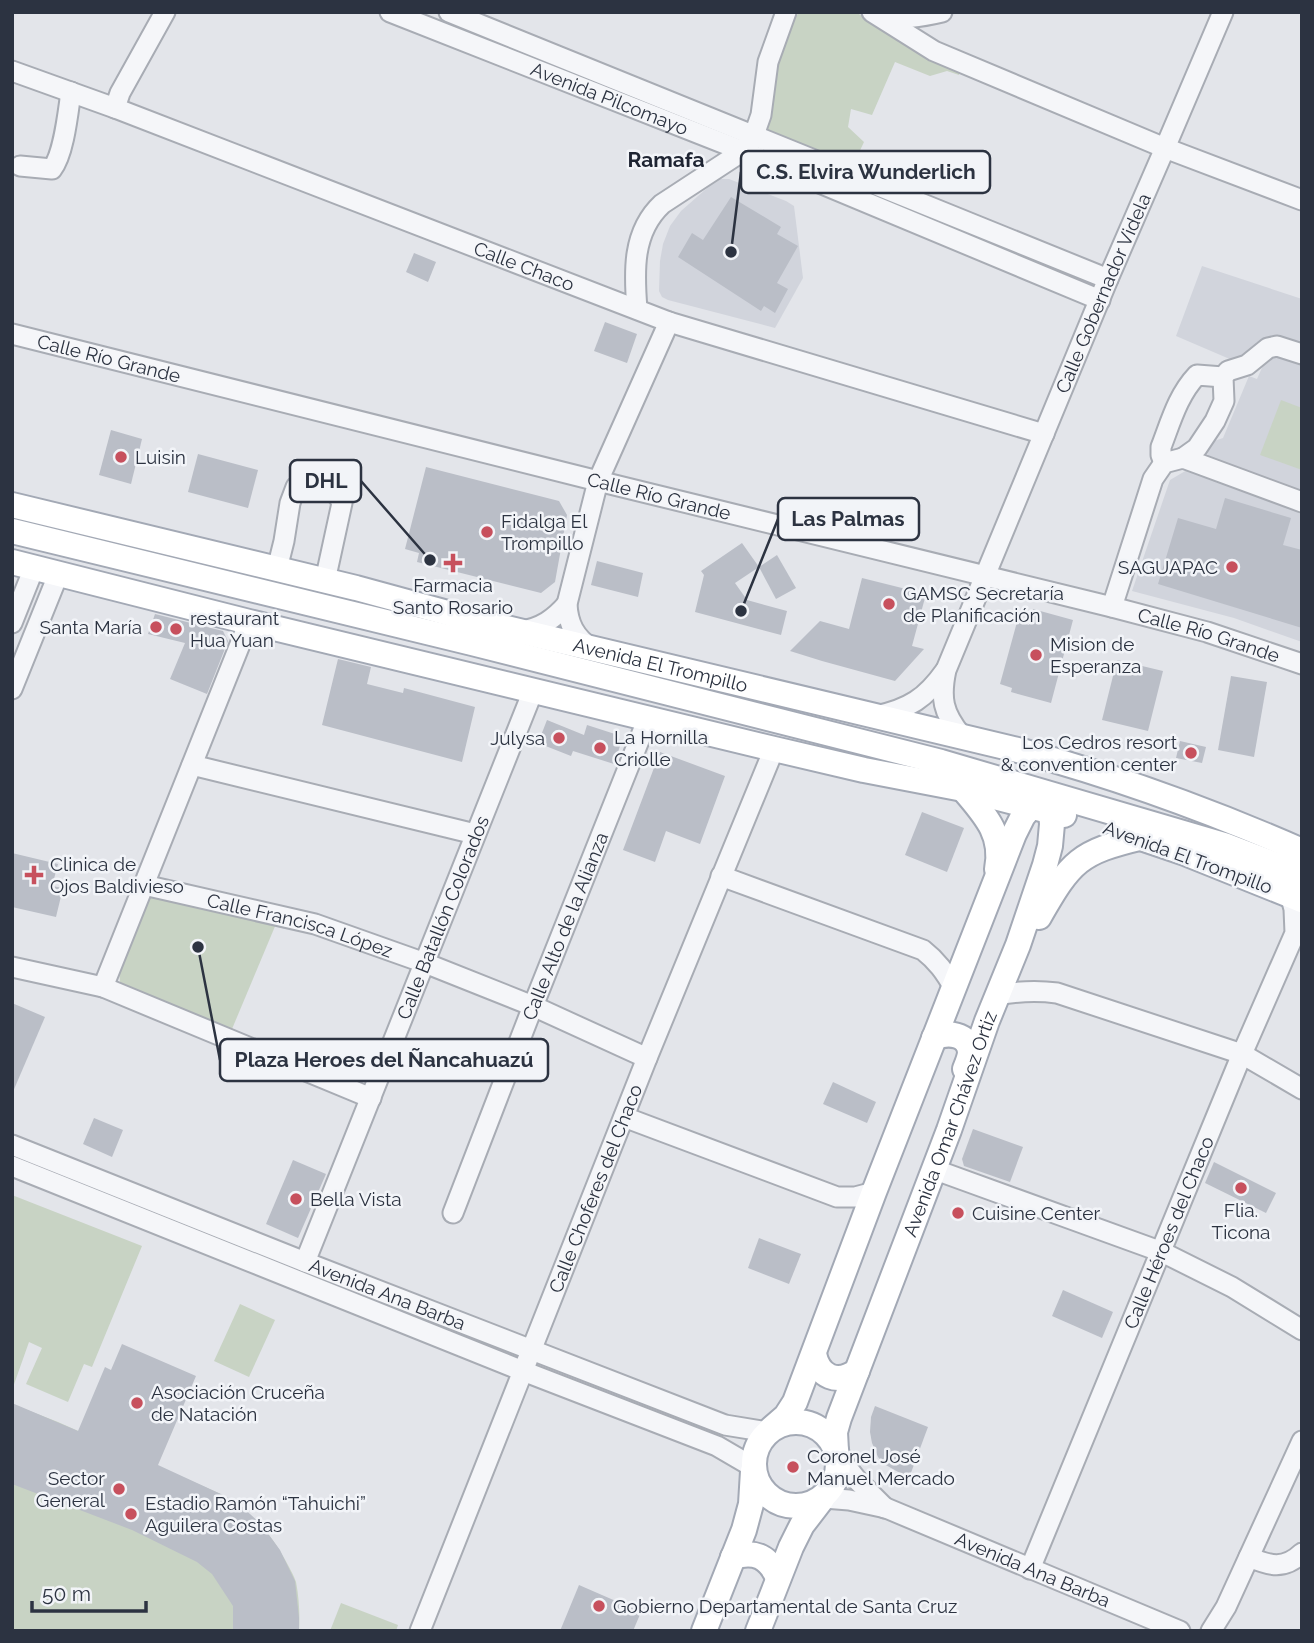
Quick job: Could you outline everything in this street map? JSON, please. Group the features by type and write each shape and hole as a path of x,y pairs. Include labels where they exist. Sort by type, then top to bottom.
{"main road":[{"name":"Avenida El Trompillo","path":"12,505 591,648 961,735 1066,763 1166,796 1302,850"},
{"name":"Avenida El Trompillo","path":"12,531 472,643 941,762 1042,804 1242,875 1298,890"},
{"name":"Avenida El Trompillo","path":"23,565 864,770 1178,831 1224,845 1298,890"},
{"path":"472,643 595,705"},
{"path":"987,743 1019,765 1042,804"},
{"path":"704,1631 744,1530 751,1504 756,1448 769,1431 786,1416 795,1402 1014,834 1042,804 1078,787 1133,786"},
{"path":"964,789 993,828 998,846 998,864 992,890"},
{"name":"Avenida Omar Chávez Ortiz","path":"837,1453 835,1433 839,1418 987,1021 1018,946 1051,846 1052,824 1042,804"},
{"path":"1018,946 1063,877 1083,858 1109,846 1178,831"},
{"path":"974,935 974,951 953,1009 957,1018 966,1024 977,1025 987,1021"},
{"path":"934,1038 942,1034 952,1034 968,1045 970,1054 953,1104 948,1130"},
{"path":"814,1354 816,1362 826,1375 842,1378 857,1371"},
{"path":"758,1631 778,1578 803,1525 831,1489 838,1467 837,1453 831,1439 821,1430 796,1421 782,1423 769,1431"},
{"path":"753,1468 758,1484 767,1496 779,1504 794,1507 808,1505 823,1498"},
{"path":"733,1557 742,1554 761,1557 768,1562 778,1578"}],"street":[{"path":"115,108 120,93 165,12"},
{"name":"Avenida Pilcomayo","path":"390,12 743,151 1100,300"},
{"name":"Avenida Pilcomayo","path":"449,12 1108,279"},
{"path":"637,309 636,257 651,215 662,204 743,151 754,135 761,115 768,62 786,12"},
{"path":"873,12 894,18 921,17 942,12"},
{"path":"873,12 934,51 1166,148 1302,200"},
{"name":"Calle Gobernador Videla","path":"946,670 1108,279 1166,148 1218,14"},
{"name":"Calle Chaco","path":"12,71 115,108 669,322 1044,434"},
{"path":"20,166 52,169 55,165 71,92"},
{"path":"591,648 570,625 567,604 598,481 669,322"},
{"name":"Calle Río Grande","path":"12,334 1112,607 1207,632 1302,664"},
{"path":"1112,607 1153,479 1173,461 1197,448 1215,421 1224,401 1223,377 1228,371 1247,365 1268,348 1277,346 1302,354"},
{"path":"1223,377 1197,375 1187,386 1180,397 1161,447 1161,455 1302,502"},
{"path":"277,569 290,503 296,487 315,487 337,494 342,503 325,581"},
{"path":"12,623 23,565"},
{"path":"12,689 58,575"},
{"path":"521,631 551,620 567,604"},
{"path":"103,987 249,622"},
{"path":"875,716 897,712 916,702 933,688 946,670"},
{"path":"946,670 942,687 944,705 950,721 961,735"},
{"name":"Calle Batallón Colorados","path":"291,1263 371,1098 533,691"},
{"name":"Calle Alto de la Alianza","path":"453,1213 648,718"},
{"name":"Calle Choferes del Chaco","path":"420,1631 647,1058 774,749"},
{"path":"192,765 475,834"},
{"path":"721,876 923,950 945,971 954,988"},
{"name":"Calle Francisca López","path":"144,885 315,924 425,963 533,1006 647,1058"},
{"name":"Calle Héroes del Chaco","path":"1030,1569 1242,1054 1295,933 1294,909 1298,890"},
{"path":"12,967 103,987 371,1098"},
{"path":"998,995 1020,990 1057,993 1242,1054 1302,1089"},
{"path":"624,1117 837,1197 855,1197 874,1192"},
{"name":"Avenida Ana Barba","path":"12,1145 117,1197"},
{"name":"Avenida Ana Barba","path":"12,1166 117,1197 531,1350 725,1425 769,1431"},
{"path":"933,1170 1162,1252 1232,1287 1302,1330"},
{"name":"Avenida Ana Barba","path":"291,1263 523,1371 717,1446 753,1468"},
{"path":"1212,1631 1226,1607 1302,1441"},
{"name":"Avenida Ana Barba","path":"837,1453 857,1480 886,1508"},
{"name":"Avenida Ana Barba","path":"823,1498 849,1500 886,1508 1180,1631"},
{"path":"1249,1557 1265,1564 1276,1565 1294,1560 1302,1553"}],"shaded area":[{"path":"720,179 729,179 794,206 803,278 775,328 668,300 662,297 659,291 660,261 670,226 681,211"},
{"path":"1202,266 1302,299 1302,492 1208,458 1207,451 1214,441 1223,438 1249,376 1257,379 1269,352 1268,348 1257,342 1247,354 1232,360 1176,336"},
{"name":"SAGUAPAC","path":"1187,470 1302,512 1302,642 1234,618 1132,591 1170,480"}],"green space":[{"path":"800,12 855,12 960,68 959,75 947,71 930,76 895,62 872,115 851,109 848,127 864,142 856,159 820,151 765,129 772,72 791,21"},
{"path":"1281,400 1302,408 1302,470 1260,455"},
{"path":"154,894 276,924 232,1029 129,990 120,982 119,970 149,899"},
{"path":"12,1195 142,1246 92,1367 84,1364 68,1402 26,1384 42,1348 29,1342 12,1390"},
{"path":"240,1304 275,1320 249,1377 214,1361"},
{"name":"Estadio Ramón “Tahuichi” Aguilera Costas","path":"12,1404 223,1495 244,1509 269,1535 296,1582 299,1631 12,1631"},
{"path":"341,1603 398,1625 396,1631 330,1631"}],"building":[{"path":"731,197 781,227 777,234 798,246 777,283 788,289 775,313 764,306 761,311 678,257 692,233 703,240"},
{"path":"414,253 436,262 428,282 406,272"},
{"path":"605,322 637,334 627,363 594,351"},
{"name":"Luisin","path":"111,430 142,439 131,484 99,475"},
{"path":"198,454 258,470 248,508 188,492"},
{"name":"Fidalga El Trompillo","path":"426,467 559,501 567,515 555,582 541,593 417,562 419,553 405,549"},
{"name":"SAGUAPAC","path":"1225,498 1291,518 1283,545 1302,550 1302,628 1158,584 1178,518 1216,529"},
{"path":"742,543 759,567 735,583 747,600 787,611 781,635 695,612 704,575 701,571"},
{"path":"777,555 796,588 776,599 759,567"},
{"path":"597,561 643,573 638,597 591,585"},
{"path":"862,578 926,594 912,646 924,649 895,681 790,651 820,621 849,629"},
{"name":"Mision de Esperanza","path":"1033,609 1073,620 1051,703 1011,692 1012,688 1000,684 1017,622 1029,625"},
{"path":"155,614 223,631 228,641 207,694 170,679 185,643 148,634"},
{"path":"338,659 371,667 367,684 403,693 404,688 475,707 462,762 322,725"},
{"path":"1117,660 1163,671 1148,731 1102,720"},
{"path":"1231,676 1267,682 1254,757 1218,750"},
{"path":"547,720 584,735 587,725 618,735 621,743 614,764 573,751 571,756 538,743"},
{"name":"Los Cedros resort & convention center","path":"1180,741 1206,747 1202,763 1176,758"},
{"path":"660,752 725,776 700,844 666,831 655,862 623,850"},
{"path":"922,812 964,828 947,872 905,855"},
{"name":"Clinica de Ojos Baldivieso","path":"12,853 58,864 52,886 63,888 56,917 12,907"},
{"path":"12,1003 45,1017 12,1094"},
{"path":"833,1082 876,1102 867,1123 823,1104"},
{"path":"94,1118 123,1130 112,1157 83,1144"},
{"path":"973,1129 1023,1147 1010,1182 964,1166 962,1159"},
{"name":"Bella Vista","path":"293,1160 326,1174 298,1238 266,1224"},
{"name":"Flia. Ticona","path":"1214,1162 1276,1193 1266,1213 1205,1183"},
{"path":"759,1238 801,1254 789,1284 748,1268"},
{"path":"1063,1290 1113,1312 1102,1338 1052,1316"},
{"path":"122,1344 196,1376 158,1465 239,1504 261,1524 280,1550 295,1581 299,1631 233,1631 233,1606 212,1574 197,1562 132,1530 12,1484 12,1403 78,1431 105,1367 111,1370"},
{"path":"875,1406 928,1427 909,1478 884,1464 878,1457 870,1432"},
{"name":"Gobierno Departamental de Santa Cruz","path":"579,1585 641,1612 633,1631 560,1631"}],"place":[{"name":"C.S. Elvira Wunderlich","path":"731,252"},
{"name":"Luisin","path":"121,457"},
{"name":"Fidalga El Trompillo","path":"487,532"},
{"name":"DHL","path":"430,560"},
{"name":"Farmacia Santo Rosario","path":"453,563"},
{"name":"SAGUAPAC","path":"1232,567"},
{"name":"GAMSC Secretaría de Planificación","path":"889,604"},
{"name":"Las Palmas","path":"741,611"},
{"name":"Santa María","path":"156,627"},
{"name":"restaurant Hua Yuan","path":"176,629"},
{"name":"Mision de Esperanza","path":"1036,655"},
{"name":"Julysa","path":"559,738"},
{"name":"La Hornilla Criolle","path":"600,748"},
{"name":"Los Cedros resort & convention center","path":"1191,753"},
{"name":"Clinica de Ojos Baldivieso","path":"34,875"},
{"name":"Plaza Heroes del Ñancahuazú","path":"198,947"},
{"name":"Flia. Ticona","path":"1241,1188"},
{"name":"Bella Vista","path":"296,1199"},
{"name":"Cuisine Center","path":"958,1213"},
{"name":"Asociación Cruceña de Natación","path":"137,1403"},
{"name":"Coronel José Manuel Mercado","path":"793,1467"},
{"name":"Sector General","path":"119,1489"},
{"name":"Estadio Ramón “Tahuichi” Aguilera Costas","path":"131,1514"},
{"name":"Gobierno Departamental de Santa Cruz","path":"599,1606"}],"district":[{"name":"Ramafa","path":"666,159"}]}
